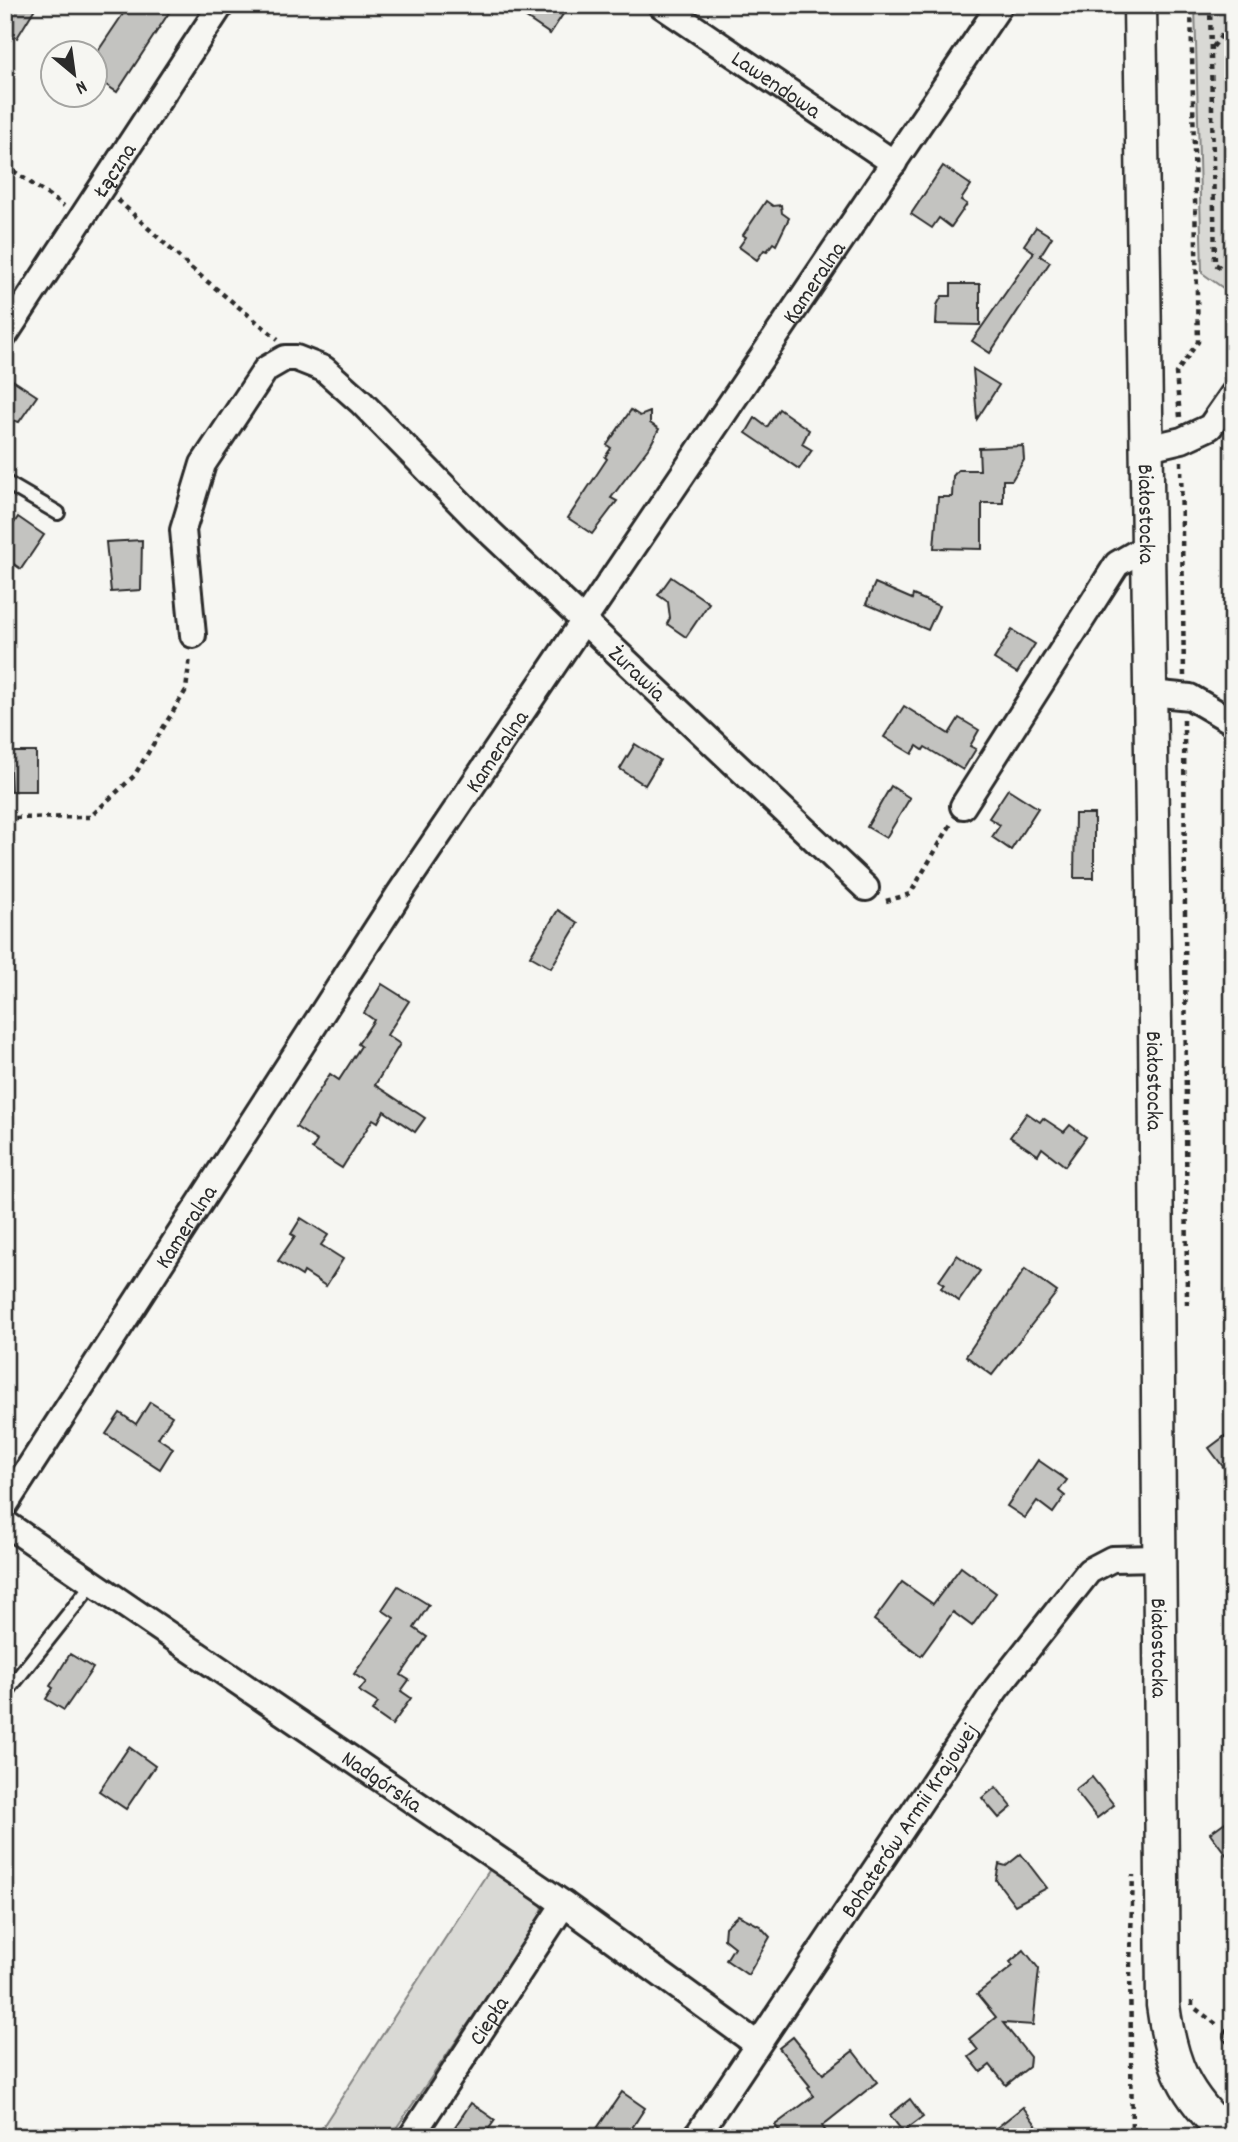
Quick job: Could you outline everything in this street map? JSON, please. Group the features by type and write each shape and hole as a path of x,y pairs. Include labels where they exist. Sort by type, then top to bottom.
{"street":[{"name":"Łączna","path":"5,335 221,5"},
{"name":"Lawendowa","path":"661,5 894,163"},
{"name":"Kameralna","path":"5,1504 392,906 1000,5"},
{"name":"Białostocka","path":"1140,5 1151,693 1163,2005 1170,2051 1176,2068 1197,2101 1230,2137"},
{"path":"193,635 183,530 203,464 266,369 285,358 296,358"},
{"name":"Żurawia","path":"296,358 324,369 352,394 477,520 866,888"},
{"path":"1147,449 1182,440 1210,426 1233,394"},
{"path":"963,806 1117,564 1148,546"},
{"path":"1151,693 1184,697 1233,722"},
{"name":"Nadgórska","path":"5,1522 564,1904 757,2044"},
{"name":"Bohaterów Armii Krajowej","path":"696,2137 996,1689 1089,1571 1112,1559 1158,1559"},
{"name":"Ciepła","path":"411,2137 564,1904"}],"lane":[{"path":"5,482 58,513"},
{"path":"5,1694 93,1583"}],"path":[{"path":"1187,1307 1182,440 1177,373 1198,342 1191,5"},
{"path":"1210,5 1215,264 1233,275"},
{"path":"1211,49 1233,20"},
{"path":"5,165 82,218"},
{"path":"102,186 191,269 270,332 296,358"},
{"path":"5,818 90,817 134,776 186,690 193,635"},
{"path":"866,888 886,901 910,894 963,806"},
{"path":"1130,1964 1132,2137"},
{"path":"1192,1995 1192,2006 1230,2032"}],"shaded area":[{"path":"1195,5 1233,5 1233,295 1202,273"},
{"path":"494,1863 533,1892 543,1908 535,1927 390,2137 316,2137"}],"building":[{"path":"16,5 37,5 17,38 5,31 5,24"},
{"path":"129,5 174,5 117,92 108,86 107,38"},
{"path":"507,5 569,5 550,34"},
{"path":"943,166 971,185 961,200 967,204 951,227 939,218 932,228 911,214"},
{"path":"766,201 773,206 781,205 782,213 789,218 776,245 773,243 767,251 764,250 757,260 739,247 746,237 743,235"},
{"path":"1036,227 1052,237 1040,256 1050,262 990,353 972,341 1034,252 1024,245"},
{"path":"951,284 980,284 980,325 936,324 937,305 942,296 951,296"},
{"path":"973,369 999,385 977,419"},
{"path":"5,375 37,396 19,422 5,418"},
{"path":"779,409 809,430 802,444 812,450 799,469 746,433 755,418 767,427"},
{"path":"631,410 640,416 650,412 650,423 659,429 650,446 611,498 617,501 592,534 568,518 607,459 605,457 611,448 607,445"},
{"path":"1023,446 1024,460 1012,480 1003,480 1003,503 982,503 982,549 934,548 938,497 952,497 953,476 958,470 980,470 979,448"},
{"path":"18,517 44,535 21,569 5,558 5,537"},
{"path":"142,540 141,590 111,592 106,542"},
{"path":"671,577 709,603 686,637 667,624 670,618 668,602 658,595"},
{"path":"875,583 912,599 913,595 939,606 928,630 866,604"},
{"path":"1012,630 1035,644 1017,673 994,659"},
{"path":"904,706 949,734 959,718 979,730 970,746 976,749 963,770 925,747 923,750 917,746 912,754 884,737"},
{"path":"635,744 660,760 645,785 620,769"},
{"path":"9,752 36,752 36,791 11,791"},
{"path":"891,786 910,798 886,838 867,827"},
{"path":"1008,789 1038,808 1011,850 992,837 1000,825 989,818"},
{"path":"1075,814 1094,814 1094,878 1074,878"},
{"path":"558,910 578,923 551,968 530,956"},
{"path":"382,984 409,1001 387,1035 400,1044 375,1085 425,1118 415,1132 384,1111 378,1122 373,1119 342,1168 312,1149 317,1141 296,1127 330,1074 339,1080 361,1046 358,1044 374,1020 364,1013"},
{"path":"1027,1113 1040,1122 1043,1118 1064,1132 1070,1125 1086,1137 1065,1166 1042,1148 1038,1155 1010,1137"},
{"path":"301,1218 328,1235 321,1245 343,1259 326,1286 304,1272 302,1276 278,1261 295,1236 291,1234"},
{"path":"957,1255 980,1271 959,1301 941,1288 944,1284 939,1281"},
{"path":"1025,1269 1057,1292 992,1375 966,1356"},
{"path":"150,1402 172,1416 158,1438 173,1448 160,1469 106,1434 120,1413 136,1424"},
{"path":"1233,1430 1233,1480 1209,1448"},
{"path":"1038,1460 1067,1480 1059,1491 1065,1496 1053,1513 1037,1501 1025,1518 1007,1506"},
{"path":"961,1567 996,1593 972,1626 953,1612 921,1656 874,1620 902,1582 933,1604"},
{"path":"398,1586 429,1605 414,1628 427,1637 401,1675 409,1680 401,1691 411,1698 392,1725 372,1711 378,1703 359,1691 366,1682 354,1674 394,1618 382,1610"},
{"path":"70,1654 93,1668 64,1710 46,1699 53,1688 50,1686"},
{"path":"129,1747 155,1766 126,1809 99,1791"},
{"path":"1092,1777 1114,1805 1097,1818 1075,1790"},
{"path":"996,1787 1012,1807 999,1818 982,1798"},
{"path":"1225,1822 1233,1832 1233,1864 1210,1833"},
{"path":"1021,1854 1047,1888 1015,1905 996,1880 999,1864 1006,1866"},
{"path":"738,1915 760,1926 770,1937 748,1975 726,1960 734,1947 724,1939 725,1927"},
{"path":"1024,1950 1039,1969 1033,2025 1003,2023 1030,2057 1029,2067 1006,2085 990,2065 981,2072 969,2057 978,2050 969,2039 996,2017 977,1994 1013,1966 1010,1962"},
{"path":"793,2037 823,2074 853,2051 877,2082 822,2126 830,2137 784,2137 775,2125 814,2096 808,2088 810,2086 779,2048"},
{"path":"622,2092 645,2108 626,2137 591,2137"},
{"path":"910,2099 923,2117 903,2132 890,2115"},
{"path":"471,2103 495,2120 483,2137 448,2137"},
{"path":"1023,2107 1045,2137 985,2137"}]}
